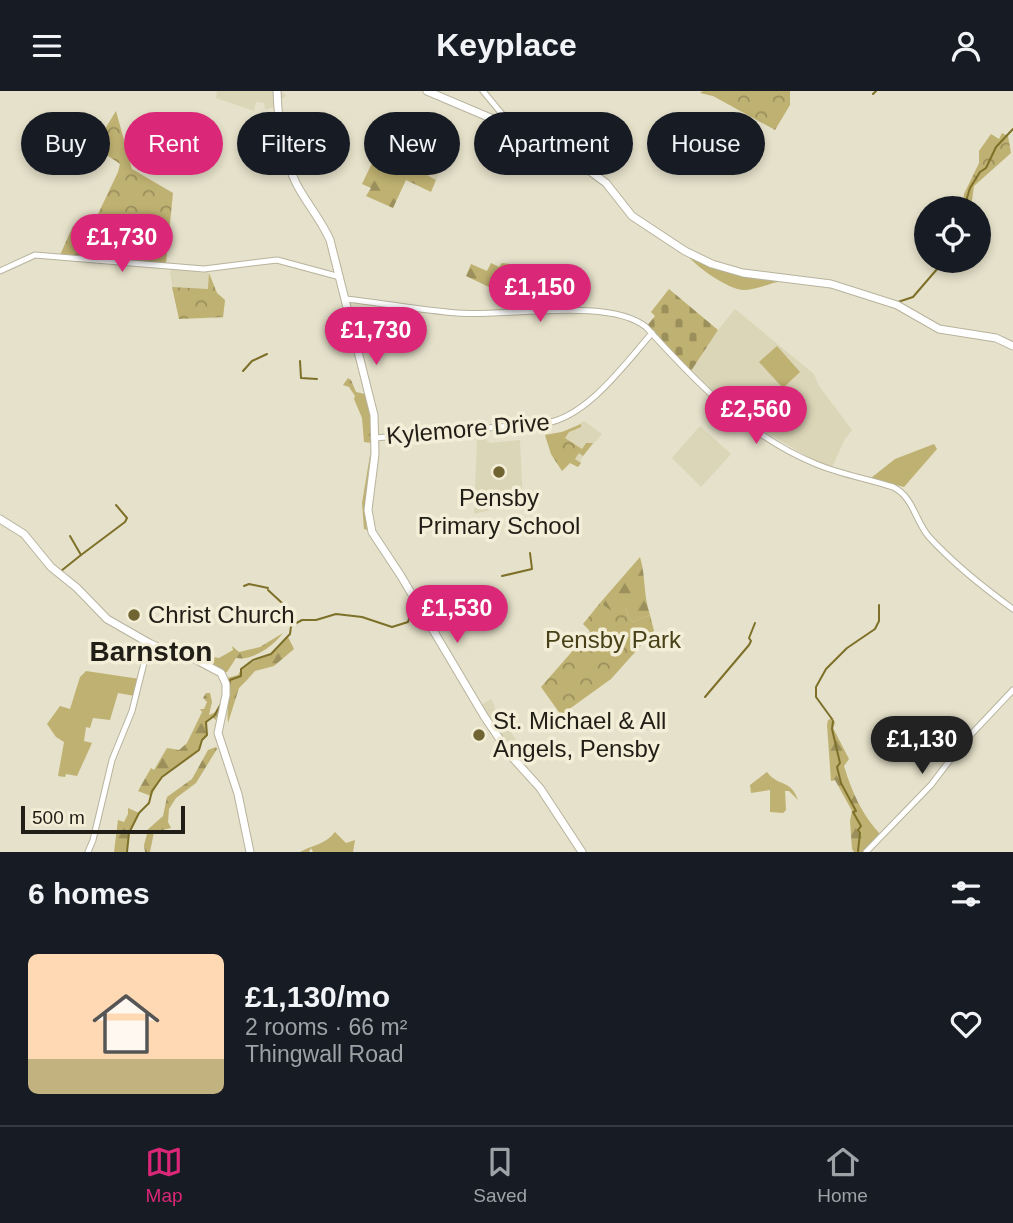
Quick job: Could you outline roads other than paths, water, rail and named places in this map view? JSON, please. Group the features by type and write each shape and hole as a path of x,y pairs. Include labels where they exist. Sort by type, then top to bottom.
{"main road":[{"path":"277,91 290,169 322,223 346,299 374,415 369,524 377,543 397,568 487,721 511,755 540,788 582,852"},
{"path":"427,91 476,112"},
{"path":"597,175 607,183 632,216 684,251 712,264 743,273 831,283 897,305 939,329 996,338 1013,346"},
{"path":"0,519 24,534 51,567 85,595 107,619 149,643 171,653 191,657 221,673 226,684 226,697 218,733 238,794 250,852"}],"street":[{"path":"483,91 500,112"},
{"path":"0,271 35,255 204,269 277,260 340,277"},
{"path":"346,299 458,313 519,310 615,313 639,321 712,397 757,431 813,463 902,492 930,538 978,582 1013,609"},
{"name":"Kylemore Drive","path":"375,438 562,420 586,405 652,333"},
{"path":"88,852 112,760 132,711 149,643"},
{"path":"866,852 931,785 962,743 1013,690"}],"waterway":[{"path":"873,94 876,91"},
{"path":"968,196 996,147 1013,129"},
{"path":"898,302 913,297 934,273"},
{"path":"243,371 252,361 267,354"},
{"path":"300,361 301,378 317,379"},
{"path":"81,555 125,522 127,518 116,505"},
{"path":"61,571 81,555 70,536"},
{"path":"502,576 532,569 530,553"},
{"path":"244,586 249,584 268,588"},
{"path":"268,590 282,603 283,611 290,614 291,625"},
{"path":"832,719 816,697 816,687 826,669 847,648 875,629 879,621 879,605"},
{"path":"229,688 230,680 241,676 241,669 253,660 271,654 290,634 291,626 302,620 316,620 336,614 362,617 392,627 408,622 410,615"},
{"path":"705,697 749,645 755,623"},
{"path":"127,852 129,833 139,813 149,803 152,791 162,777 199,750 207,735 206,722 214,716 222,702"},
{"path":"833,721 841,783 861,826 858,830 858,851"}],"place":[{"name":"Pensby Primary School","path":"499,472"},
{"name":"Christ Church","path":"134,615"},
{"name":"St. Michael & All Angels, Pensby","path":"479,735"}],"district":[{"name":"Barnston","path":"151,651"}],"park label":[{"name":"Pensby Park","path":"613,640"}]}
